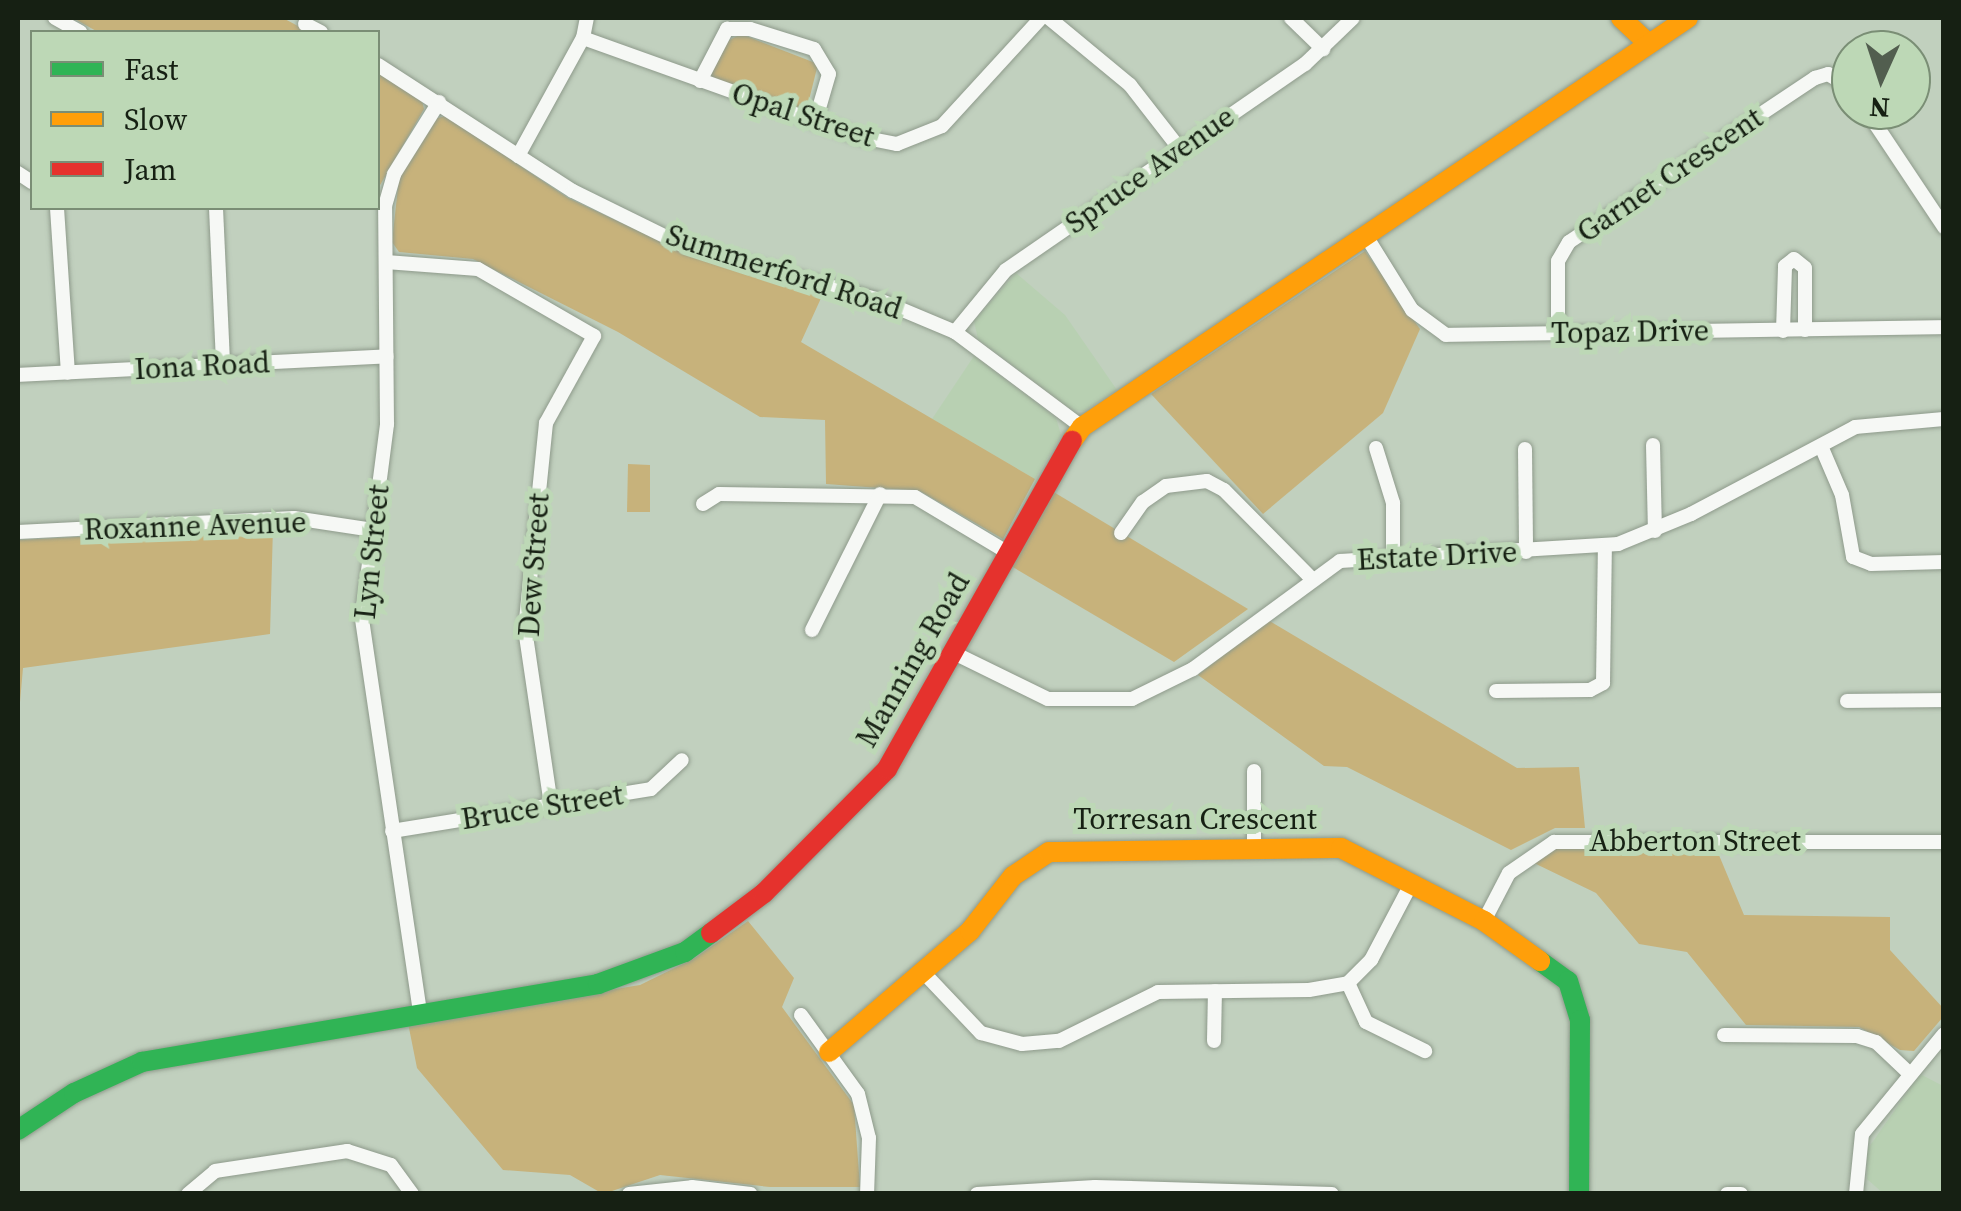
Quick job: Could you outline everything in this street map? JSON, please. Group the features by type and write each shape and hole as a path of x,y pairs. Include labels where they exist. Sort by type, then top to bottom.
{"street":[{"path":"518,156 583,38 587,18"},
{"name":"Opal Street","path":"583,38 880,142 929,134 1041,18"},
{"path":"1049,18 1130,85 1178,148"},
{"path":"1292,18 1322,50"},
{"name":"Spruce Avenue","path":"955,332 1006,270 1322,50 1353,18"},
{"path":"1621,18 1649,44"},
{"name":"Manning Road","path":"18,1130 74,1094 142,1062 206,1046 598,984 684,952 764,893 887,769 956,654 1007,552 1082,426 1688,18"},
{"path":"304,24 317,30"},
{"path":"700,81 727,29 750,28 814,50 830,74 815,122"},
{"name":"Summerford Road","path":"380,66 518,156 688,247 879,300 955,332 1082,426"},
{"name":"Garnet Crescent","path":"1558,333 1558,262 1568,242 1815,78 1831,76"},
{"name":"Lyn Street","path":"420,1012 362,617 387,424 385,206 394,174 439,102"},
{"path":"1879,130 1944,227"},
{"path":"57,210 68,373"},
{"path":"216,210 223,365"},
{"name":"Topaz Drive","path":"1366,236 1412,310 1434,330 1558,333 1944,328"},
{"path":"1783,331 1784,266 1794,258 1805,268 1805,330"},
{"name":"Dew Street","path":"386,262 478,268 594,336 546,423 525,629 551,806"},
{"name":"Iona Road","path":"18,375 387,356"},
{"name":"Estate Drive","path":"956,654 1048,698 1132,700 1193,669 1311,578 1340,561 1394,554 1605,547 1655,530 1855,427 1944,419"},
{"path":"1653,445 1655,530"},
{"path":"1821,446 1842,495 1853,557 1871,564 1944,562"},
{"path":"1376,448 1393,503 1394,554"},
{"path":"1525,449 1526,552"},
{"path":"1121,533 1144,502 1166,486 1207,481 1224,490 1311,578"},
{"path":"703,504 720,494 916,497 1007,552"},
{"path":"812,630 880,494"},
{"name":"Roxanne Avenue","path":"18,532 294,518 373,530"},
{"path":"1496,691 1590,690 1602,682 1605,547"},
{"path":"1847,701 1944,700"},
{"name":"Bruce Street","path":"392,831 651,789 682,760"},
{"path":"1254,772 1254,845"},
{"name":"Abberton Street","path":"1484,920 1510,873 1554,842 1944,842"},
{"name":"Torresan Crescent","path":"830,1052 970,930 1014,876 1049,852 1254,845 1341,848 1484,920 1560,969 1577,1003 1579,1194"},
{"path":"924,973 981,1032 1022,1044 1059,1041 1158,992 1348,983 1371,960 1411,884"},
{"path":"1348,983 1366,1022 1426,1051"},
{"path":"1214,991 1214,1041"},
{"path":"800,1015 830,1052 864,1112 867,1194"},
{"path":"1856,1194 1862,1134 1944,1034"},
{"path":"1724,1035 1857,1036 1876,1042 1909,1073"},
{"path":"188,1194 215,1171 347,1152 391,1165 412,1194"},
{"path":"628,1194 692,1186 751,1194"},
{"path":"977,1194 1332,1194"},
{"path":"1727,1194 1740,1194"}],"shaded area":[{"path":"73,18 283,18 305,30 94,30"},
{"path":"741,34 818,64 806,112 710,77 722,44"},
{"path":"380,73 421,97 424,109 380,185"},
{"path":"446,116 568,198 682,251 822,296 801,342 1035,479 1003,539 920,491 826,484 825,420 760,417 618,332 473,259 399,252 392,242 399,178 433,119"},
{"path":"1365,251 1420,329 1383,413 1263,514 1151,394"},
{"path":"1016,273 1065,315 1117,390 1084,411 1072,410 978,339 974,321"},
{"path":"974,356 1056,418 1061,435 1035,479 932,419"},
{"path":"628,464 650,465 650,512 627,512"},
{"path":"1052,491 1248,609 1174,662 1011,566"},
{"path":"273,527 270,634 23,668 18,725 18,540"},
{"path":"1268,620 1517,768 1579,767 1585,828 1555,828 1511,850 1347,767 1324,766 1198,675"},
{"path":"1558,847 1716,848 1744,915 1890,917 1890,950 1943,1008 1943,1017 1914,1051 1900,1050 1859,1027 1746,1025 1687,952 1639,944 1596,893 1534,863"},
{"path":"748,921 794,978 782,1007 854,1105 860,1187 770,1187 660,1175 603,1194 570,1175 503,1170 417,1068 408,1023 640,985 695,958"},
{"path":"1920,1074 1943,1086 1943,1193 1884,1194 1867,1179 1867,1150"}],"traffic: fast":[{"path":"18,1130 74,1093 142,1062 598,984 685,952 711,933"},
{"path":"1540,961 1568,981 1580,1020 1579,1194"}],"traffic: slow":[{"path":"1621,18 1649,44"},
{"path":"1072,441 1082,427 1688,18"},
{"path":"829,1052 970,931 1013,876 1049,852 1341,848 1484,921 1540,961"}],"traffic: jam":[{"path":"711,933 764,893 887,769 1072,441"}]}
